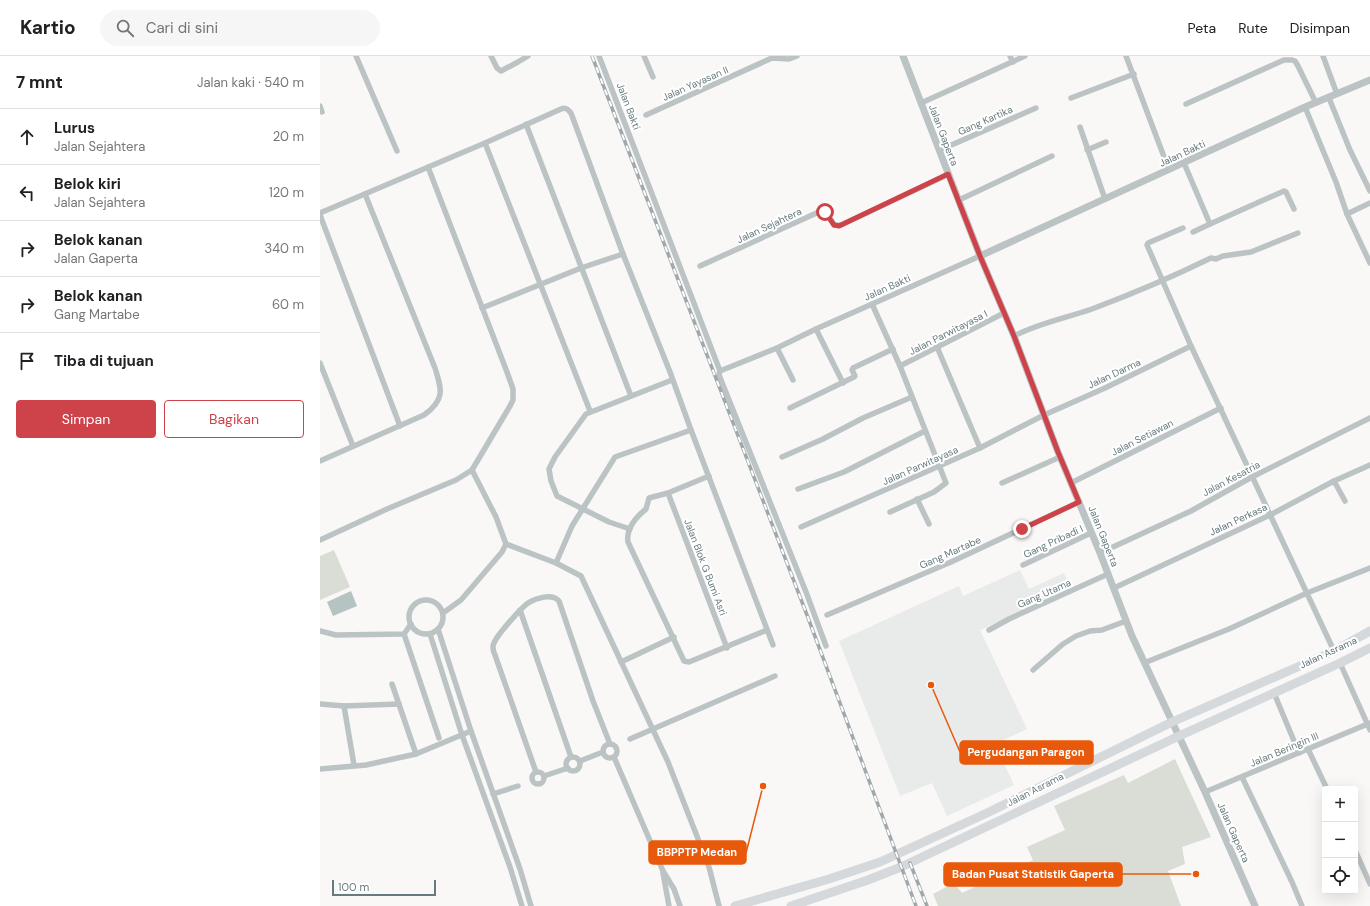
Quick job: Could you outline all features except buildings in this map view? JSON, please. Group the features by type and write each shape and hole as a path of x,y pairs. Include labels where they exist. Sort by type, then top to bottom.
{"highway":[{"name":"Jalan Asrama","path":"734,906 829,879 880,862 987,813 1172,722 1334,651 1370,630"},
{"name":"Jalan Asrama","path":"791,906 868,880 901,867 1370,648"}],"street":[{"path":"356,56 397,151"},
{"path":"491,56 497,68 501,70 528,56"},
{"name":"Jalan Bakti","path":"599,56 720,372 777,348 1305,107 1370,80"},
{"path":"644,56 653,77"},
{"name":"Jalan Yayasan II","path":"646,115 772,58 789,59 797,56"},
{"name":"Jalan Gaperta","path":"903,56 980,256 1014,336 1060,457 1100,553 1127,624 1205,792 1255,906"},
{"path":"1010,56 1012,62"},
{"path":"921,103 1025,56"},
{"path":"1126,56 1169,170"},
{"path":"1323,56 1337,94"},
{"path":"1186,104 1289,59 1295,61 1316,103"},
{"path":"1071,98 1134,74"},
{"path":"1329,98 1350,150 1370,190"},
{"path":"320,106 322,112"},
{"path":"1305,107 1336,182 1347,214 1370,263"},
{"path":"400,426 320,214 563,108 568,110 571,114 623,254 773,644"},
{"name":"Gang Kartika","path":"940,150 1036,108"},
{"path":"526,124 631,396"},
{"path":"1080,127 1105,199"},
{"path":"1087,150 1106,142"},
{"path":"485,143 590,411"},
{"path":"959,200 1052,156"},
{"path":"1184,163 1210,224"},
{"path":"320,540 387,509 456,480 472,470 510,406 514,394 507,372 428,167"},
{"name":"Jalan Sejahtera","path":"700,266 821,211 827,213 834,225 841,225 948,174"},
{"path":"1193,232 1284,191 1287,193 1294,209"},
{"path":"320,461 424,415 431,409 438,399 441,390 430,354 366,194"},
{"path":"1347,214 1370,203"},
{"path":"1183,228 1147,244 1191,346 1334,651"},
{"path":"1014,336 1050,321 1093,308 1211,258 1216,259 1223,256 1251,252 1298,233"},
{"path":"482,308 581,268 623,254"},
{"path":"872,304 900,366 945,484 934,492 890,512"},
{"name":"Jalan Parwitayasa I","path":"900,366 1004,313"},
{"path":"816,329 843,383"},
{"name":"Jalan Darma","path":"1044,415 1105,388 1191,346"},
{"path":"937,347 980,448"},
{"path":"777,348 793,380"},
{"path":"790,408 843,383 855,376 852,370 853,368 893,349"},
{"path":"320,363 353,446"},
{"path":"720,372 826,646"},
{"path":"630,529 582,509 557,496 551,481 549,469 555,457 583,417 590,411 672,380"},
{"path":"782,457 823,439 863,418 912,397"},
{"name":"Jalan Setiawan","path":"1071,483 1221,408"},
{"name":"Jalan Parwitayasa","path":"801,527 980,448 1044,415"},
{"name":"Jalan Kesatria","path":"1100,553 1191,510 1252,476 1370,418"},
{"path":"556,563 572,526 615,457 691,430"},
{"path":"798,489 844,472 925,431"},
{"path":"1002,482 1060,457"},
{"name":"Jalan Perkasa","path":"1114,588 1270,515 1334,481 1370,465"},
{"path":"443,613 461,600 502,552 506,544 496,517 472,470"},
{"path":"709,476 668,493 649,498 646,509 639,514 627,534 628,542 674,637 682,659 689,662 727,648 767,630"},
{"path":"1334,481 1345,501"},
{"name":"Jalan Blok G Bumi Asri","path":"668,493 727,648"},
{"path":"917,499 928,524"},
{"name":"Gang Martabe","path":"827,615 951,562 1079,502"},
{"name":"Gang Pribadi I","path":"1023,565 1091,533"},
{"path":"506,544 556,563 581,576 668,762 709,867 720,906"},
{"path":"1144,663 1229,629 1307,593 1370,568"},
{"name":"Gang Utama","path":"989,630 1009,618 1036,608 1108,574"},
{"path":"536,772 493,651 494,643 520,610 528,603 546,597 553,597 559,601 593,701 610,744 616,747 617,750 614,757 663,871 674,889 680,904 669,906 664,884 663,871"},
{"path":"421,600 437,603 443,613 442,624 438,629 430,634 418,632 411,624 409,618 412,607 421,600"},
{"path":"520,610 571,757"},
{"path":"404,634 411,624"},
{"path":"1033,670 1063,644 1076,636 1090,631 1102,630 1127,624"},
{"path":"438,629 471,731 526,887 531,906"},
{"path":"320,631 336,635 404,634"},
{"path":"404,634 439,738"},
{"path":"430,634 462,735 522,906"},
{"path":"621,662 674,637"},
{"path":"1340,663 1369,723 1370,730"},
{"path":"630,739 775,676"},
{"path":"392,684 416,754"},
{"path":"1274,693 1299,753"},
{"path":"320,704 344,706 399,704"},
{"path":"344,706 354,765"},
{"name":"Jalan Beringin III","path":"1205,792 1369,723"},
{"path":"320,769 366,765 416,754 471,731"},
{"path":"603,752 605,746 610,744"},
{"path":"1308,749 1326,786"},
{"path":"603,752 607,758 614,757"},
{"path":"580,761 603,752"},
{"path":"571,757 574,757 580,761"},
{"path":"571,757 567,760 566,764 570,771 577,770 581,764 580,761"},
{"path":"544,776 568,768"},
{"path":"536,772 541,772 544,776"},
{"path":"536,772 532,778 536,783 542,782 544,780 544,776"},
{"path":"1242,777 1302,906"},
{"path":"493,794 518,786"},
{"path":"1358,857 1370,884"},
{"path":"517,889 526,887"}],"shaded area":[{"path":"334,550 350,587 320,600 320,556"},
{"path":"1020,570 1029,589 1064,573 1072,589 980,630 1027,729 995,744 1014,785 947,816 932,783 900,796 839,641 959,586 963,596"},
{"path":"351,591 357,606 333,616 327,602"},
{"path":"1175,759 1211,837 1182,847 1185,864 1168,871 1181,906 938,906 933,894 954,883 962,893 1033,860 1027,847 1065,830 1054,806 1124,775 1128,783"}],"railway":[{"path":"592,56 807,615 916,906"},
{"path":"910,863 927,906"}],"place":[{"name":"Pergudangan Paragon","path":"931,685"},
{"name":"BBPPTP Medan","path":"763,786"},
{"name":"Badan Pusat Statistik Gaperta","path":"1196,874"}],"route":[{"path":"825,212 834,225 839,226 948,174 980,256 1014,336 1058,452 1079,502 1022,529"}]}
